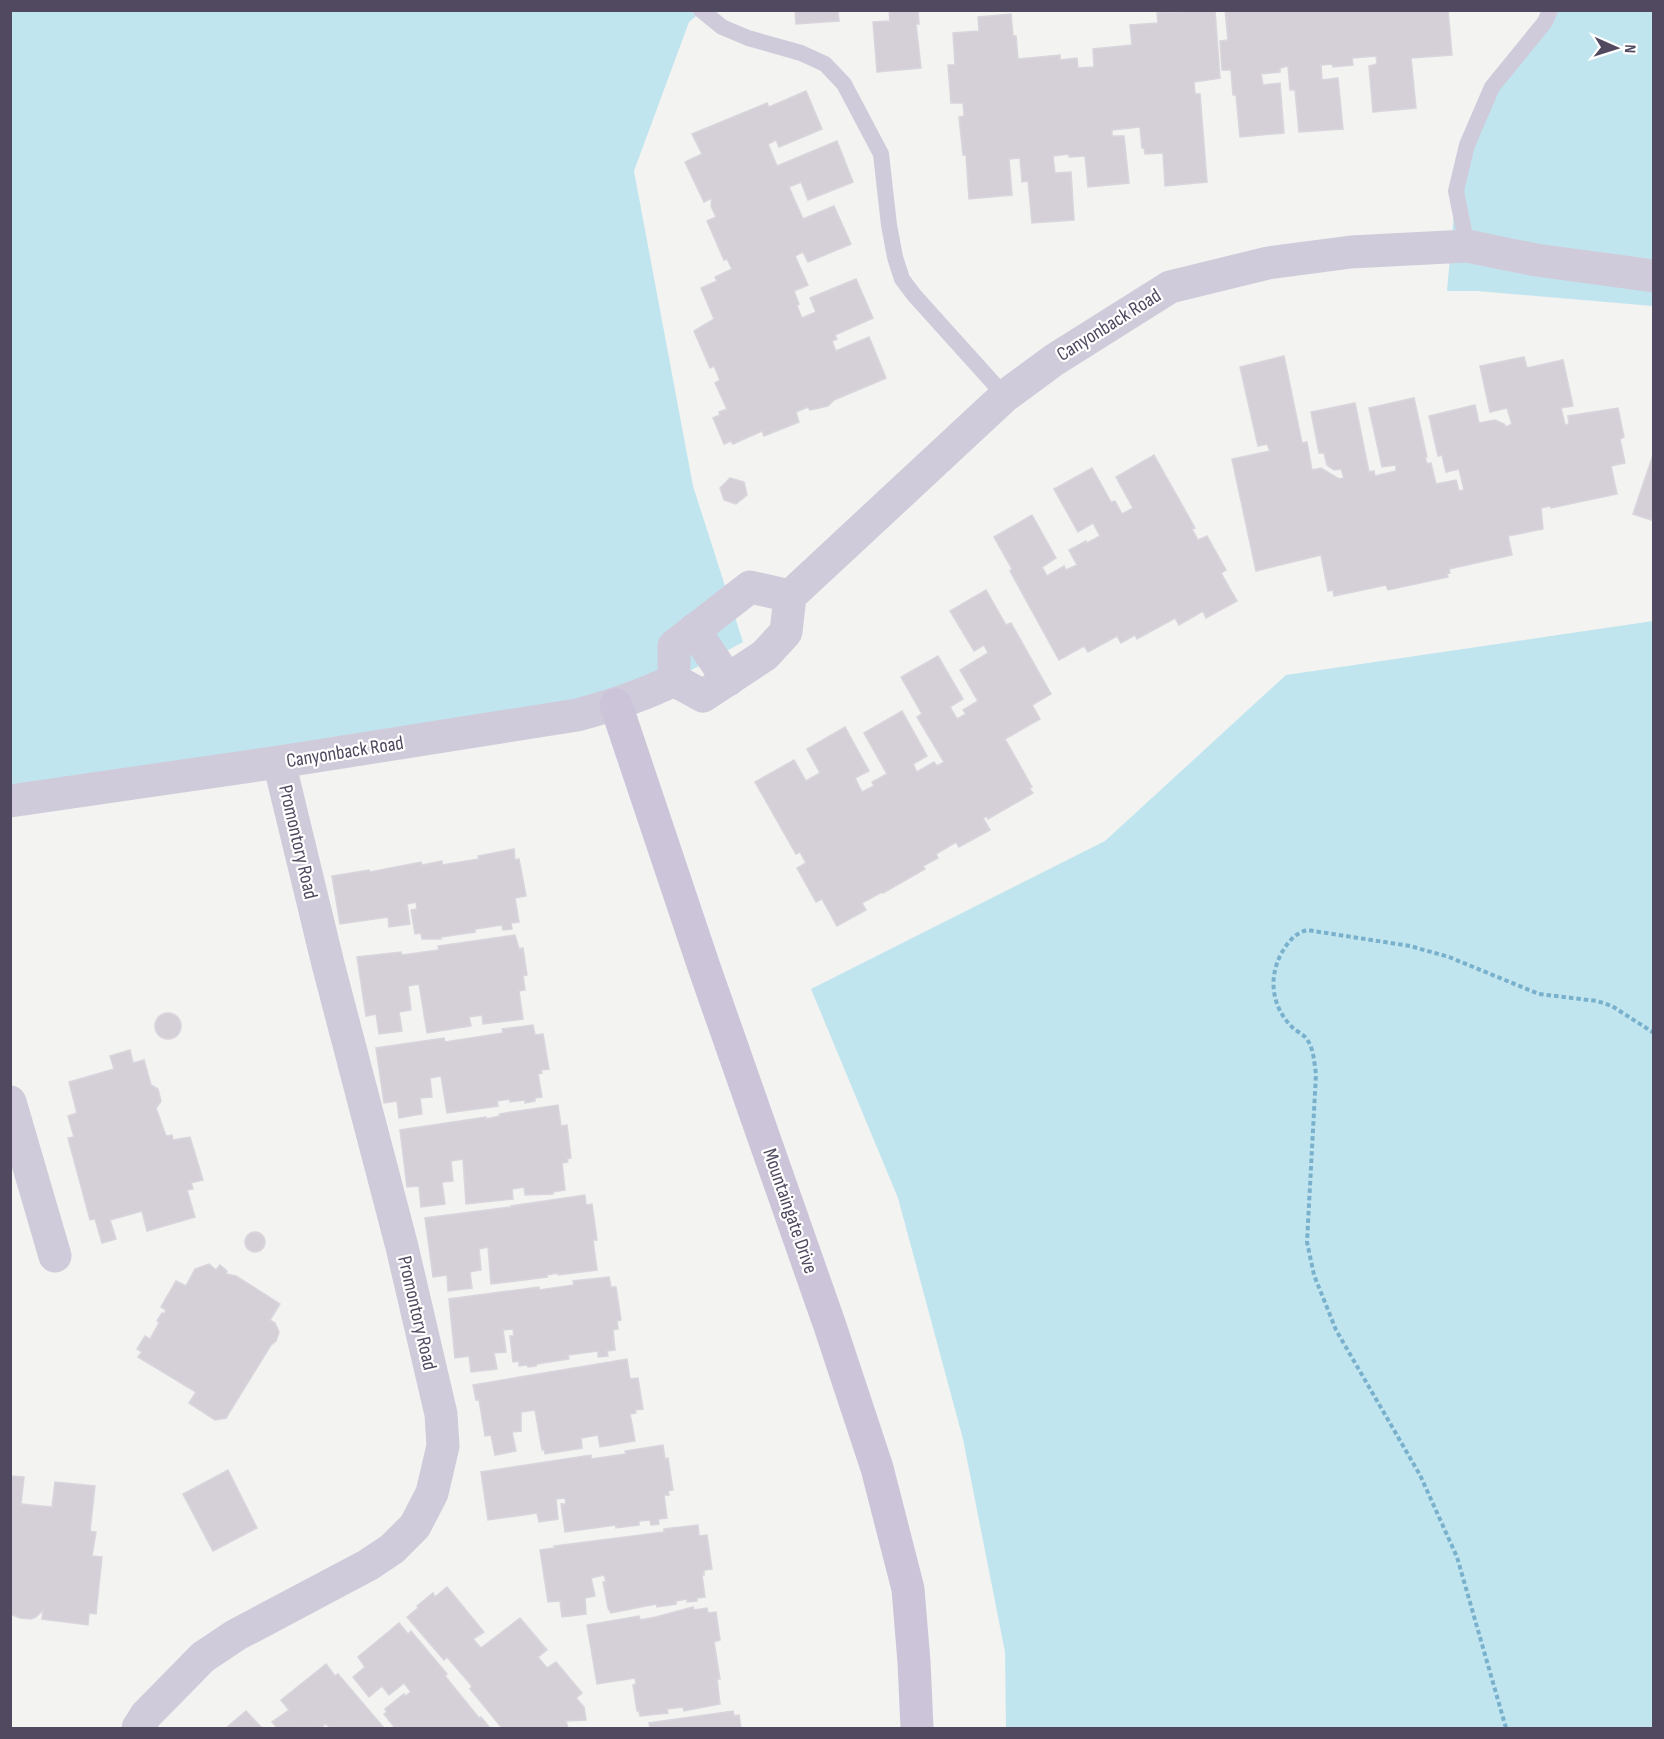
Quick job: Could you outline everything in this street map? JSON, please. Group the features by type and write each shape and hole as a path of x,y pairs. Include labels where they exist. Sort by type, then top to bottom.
{"street":[{"name":"Canyonback Road","path":"790,596 1005,396 1054,360 1170,287 1268,263 1351,252 1467,246 1536,260 1653,276"},
{"path":"750,587 790,596 786,632 765,655 715,688 674,680 674,646 750,587"},
{"path":"694,630 715,688"},
{"name":"Canyonback Road","path":"10,801 577,715 616,705 649,693 674,680"},
{"name":"Mountaingate Drive","path":"616,705 877,1468 908,1589 917,1728"},
{"name":"Promontory Road","path":"138,1728 146,1715 203,1658 236,1635 368,1565 392,1549 415,1526 432,1493 443,1446 441,1414 405,1258 325,953 279,762"},
{"path":"10,1102 55,1256"}],"lane":[{"path":"701,10 722,27 748,38 801,52 825,64 844,84 881,154 889,225 902,279 1005,396"},
{"path":"1467,246 1456,191 1467,145 1492,87 1545,22 1550,10"}],"path":[{"path":"1506,1728 1457,1557 1420,1475 1336,1330 1314,1275 1307,1242 1316,1074 1312,1049 1306,1038 1291,1026 1281,1014 1275,1001 1272,978 1275,966 1292,939 1299,932 1307,930 1410,946 1449,957 1539,994 1597,1001 1612,1006 1653,1033"}],"shaded area":[{"path":"10,11 702,11 689,22 634,171 693,486 743,642 649,693 11,801"},
{"path":"1550,11 1653,11 1653,306 1477,291 1447,291 1456,191 1474,124"},
{"path":"1653,621 1653,1728 1006,1728 1005,1652 963,1439 898,1198 811,989 1105,841 1286,675"}],"building":[{"path":"795,10 838,10 839,21 796,24"},
{"path":"889,10 918,10 919,24 916,24 921,68 877,72 873,22 890,21"},
{"path":"1215,10 1220,78 1194,82 1195,94 1200,94 1207,182 1165,186 1163,153 1145,154 1142,148 1140,127 1112,130 1112,136 1124,136 1129,183 1088,187 1085,156 1069,157 1069,154 1053,156 1055,173 1071,172 1074,220 1032,223 1028,181 1022,182 1020,158 1009,159 1012,195 969,199 966,155 963,155 959,117 964,116 963,103 951,103 948,65 955,65 953,33 979,31 978,17 1011,14 1018,59 1060,55 1060,60 1077,58 1078,68 1094,67 1093,49 1132,45 1130,25 1158,23 1157,13"},
{"path":"1225,10 1448,10 1452,55 1411,58 1416,108 1373,112 1369,66 1377,64 1376,56 1352,58 1353,65 1333,67 1332,64 1321,65 1322,80 1338,78 1343,129 1299,132 1295,90 1290,90 1288,66 1280,68 1280,72 1261,74 1263,85 1280,83 1284,133 1240,137 1231,70 1222,70 1220,41 1228,40"},
{"path":"806,91 822,129 779,147 776,140 768,144 777,166 837,141 853,182 808,200 801,182 789,187 803,219 834,206 851,244 808,262 803,252 795,256 808,285 794,291 799,304 797,306 802,318 816,312 810,298 856,279 873,318 835,335 837,339 832,341 836,351 869,337 886,378 834,400 828,406 810,410 808,407 796,412 799,422 764,436 762,431 733,444 731,441 724,444 713,418 720,415 719,412 727,409 715,383 720,380 714,366 710,368 694,331 714,319 701,288 717,281 715,277 732,269 727,259 724,260 707,221 716,217 711,206 712,198 704,202 685,162 702,154 692,134 767,103 769,107"},
{"path":"1284,356 1302,443 1307,442 1312,470 1321,468 1339,479 1344,478 1341,469 1334,470 1327,465 1324,453 1319,453 1311,412 1355,403 1369,472 1374,471 1375,476 1396,471 1396,465 1382,467 1369,408 1414,398 1427,457 1425,457 1427,464 1431,463 1436,484 1456,480 1459,491 1464,490 1459,469 1446,472 1442,455 1438,456 1429,416 1475,405 1479,423 1495,420 1506,427 1512,424 1507,408 1490,412 1480,366 1524,357 1527,368 1563,360 1573,406 1561,408 1565,425 1569,424 1568,416 1618,408 1624,437 1620,439 1625,463 1611,466 1617,494 1551,508 1550,506 1541,508 1543,529 1508,536 1512,555 1449,569 1448,577 1388,590 1386,585 1334,596 1333,590 1328,591 1321,555 1256,571 1232,459 1270,451 1267,444 1258,446 1240,367"},
{"path":"1654,452 1654,521 1633,514"},
{"path":"1154,455 1195,528 1192,529 1198,540 1207,536 1226,570 1221,573 1237,601 1206,618 1203,611 1179,625 1175,618 1137,639 1135,635 1121,643 1117,636 1088,652 1084,646 1059,660 994,537 1032,515 1056,558 1042,567 1047,576 1064,566 1066,570 1077,565 1069,550 1100,536 1093,523 1078,532 1054,489 1092,468 1111,502 1115,501 1122,514 1133,508 1116,477"},
{"path":"730,478 744,482 747,495 736,504 724,500 720,488"},
{"path":"986,590 1006,625 1011,623 1051,694 1032,705 1040,719 1005,739 1032,787 1029,788 1033,793 988,819 987,816 983,818 990,830 959,847 956,842 936,854 938,858 923,866 925,869 862,903 866,910 837,926 822,899 816,902 797,868 806,863 800,852 796,854 755,782 794,760 806,781 820,773 807,749 845,727 869,771 855,778 862,792 874,786 872,782 887,774 864,733 902,711 927,756 913,764 917,772 934,762 937,766 944,762 917,717 922,714 901,677 938,656 963,699 950,707 957,719 966,714 963,710 978,701 960,670 988,653 984,645 974,651 950,611"},
{"path":"514,849 515,860 519,859 526,896 515,898 519,922 511,923 512,929 503,930 502,925 475,929 475,932 441,937 441,939 422,939 421,933 415,934 411,910 417,909 416,902 407,904 410,924 389,927 388,917 340,924 332,876 369,870 370,872 421,862 422,865 442,861 442,865 479,859 478,856"},
{"path":"515,935 519,949 523,948 527,975 523,976 525,990 519,991 523,1019 483,1024 482,1015 469,1017 471,1026 427,1033 419,984 408,986 411,1010 399,1012 402,1031 379,1034 376,1014 366,1016 357,957 401,952 402,955 439,950 438,946"},
{"path":"168,1013 177,1017 181,1026 177,1035 168,1039 159,1035 155,1026 159,1017"},
{"path":"533,1025 535,1035 543,1034 549,1069 541,1070 542,1073 538,1074 542,1097 535,1098 535,1101 510,1102 510,1099 497,1101 498,1106 447,1113 441,1076 430,1078 432,1097 420,1098 422,1114 399,1118 397,1101 384,1103 376,1048 444,1038 445,1042 503,1033 502,1029"},
{"path":"130,1050 133,1063 144,1060 151,1085 158,1089 161,1101 156,1108 166,1136 172,1135 173,1140 190,1137 203,1180 191,1183 193,1189 187,1190 195,1217 147,1231 142,1211 110,1220 116,1239 102,1243 95,1219 90,1220 68,1138 74,1137 68,1116 77,1113 69,1082 114,1069 110,1056"},
{"path":"558,1105 561,1126 567,1125 571,1158 567,1159 568,1162 562,1163 565,1190 553,1192 553,1194 525,1195 524,1187 512,1189 513,1199 466,1204 463,1159 451,1161 453,1181 442,1182 445,1204 421,1207 419,1186 407,1187 400,1130 486,1117 486,1119 500,1116 499,1114"},
{"path":"585,1195 586,1205 592,1204 597,1240 593,1240 597,1270 558,1275 558,1273 547,1275 547,1277 491,1284 488,1247 479,1249 481,1270 470,1272 472,1288 448,1291 447,1275 433,1277 425,1218"},
{"path":"255,1232 262,1235 265,1242 262,1249 255,1252 248,1249 245,1242 248,1235"},
{"path":"209,1264 216,1270 220,1265 227,1271 226,1274 236,1276 280,1304 270,1320 275,1323 279,1332 276,1341 271,1345 226,1418 215,1420 189,1403 196,1392 138,1357 142,1352 137,1349 145,1336 150,1339 159,1323 157,1321 166,1310 161,1307 176,1281 186,1286 195,1269"},
{"path":"609,1277 611,1287 616,1287 621,1320 617,1321 618,1329 613,1330 615,1350 607,1351 608,1356 598,1357 598,1351 568,1355 569,1359 536,1366 519,1366 519,1361 513,1362 510,1336 514,1336 513,1329 503,1330 506,1352 494,1353 497,1369 471,1372 469,1356 455,1358 449,1299 539,1287 539,1290 574,1285 573,1281"},
{"path":"627,1359 630,1379 638,1378 643,1409 635,1410 636,1413 630,1414 635,1441 600,1447 598,1435 581,1438 582,1448 545,1454 544,1449 542,1450 535,1410 521,1412 521,1431 512,1432 516,1451 495,1455 491,1435 485,1436 479,1400 476,1400 473,1385"},
{"path":"663,1445 665,1459 668,1458 673,1490 668,1491 669,1495 664,1495 667,1518 658,1519 659,1524 651,1525 650,1520 639,1521 639,1525 616,1528 616,1525 565,1532 561,1504 566,1504 565,1498 556,1499 558,1519 539,1522 537,1513 488,1520 481,1472 591,1455 591,1459 626,1454 625,1451"},
{"path":"228,1470 257,1528 213,1551 183,1494"},
{"path":"10,1476 24,1477 21,1504 52,1507 55,1482 95,1486 90,1531 96,1532 92,1556 102,1557 96,1614 89,1613 88,1625 42,1619 43,1610 31,1619 10,1614"},
{"path":"698,1525 699,1536 707,1535 712,1569 704,1570 704,1575 702,1575 705,1597 697,1598 697,1601 687,1602 687,1599 676,1601 676,1604 657,1607 656,1604 611,1613 603,1582 606,1582 604,1575 591,1578 595,1596 585,1598 586,1614 562,1617 560,1601 548,1602 540,1550"},
{"path":"447,1587 484,1632 473,1639 481,1648 520,1618 547,1650 538,1657 547,1668 556,1662 582,1693 576,1698 584,1707 586,1720 566,1721 568,1728 502,1728 470,1689 472,1686 447,1657 444,1660 407,1617 433,1593 435,1597"},
{"path":"693,1607 694,1610 707,1608 708,1613 716,1612 720,1640 714,1642 720,1679 717,1679 720,1704 684,1711 683,1707 667,1709 668,1713 640,1716 637,1711 633,1685 636,1684 635,1678 597,1684 587,1625 639,1616 640,1620"},
{"path":"399,1623 408,1634 411,1631 447,1674 445,1676 479,1718 481,1717 490,1728 395,1728 384,1714 387,1712 385,1709 404,1694 405,1696 411,1692 404,1683 389,1695 382,1686 369,1697 353,1677 365,1667 358,1657"},
{"path":"326,1664 335,1676 338,1674 384,1728 330,1728 326,1724 320,1728 277,1728 272,1722 289,1710 281,1700"},
{"path":"246,1711 262,1728 226,1728"},
{"path":"733,1711 734,1716 739,1715 741,1728 650,1728 649,1723"}]}
